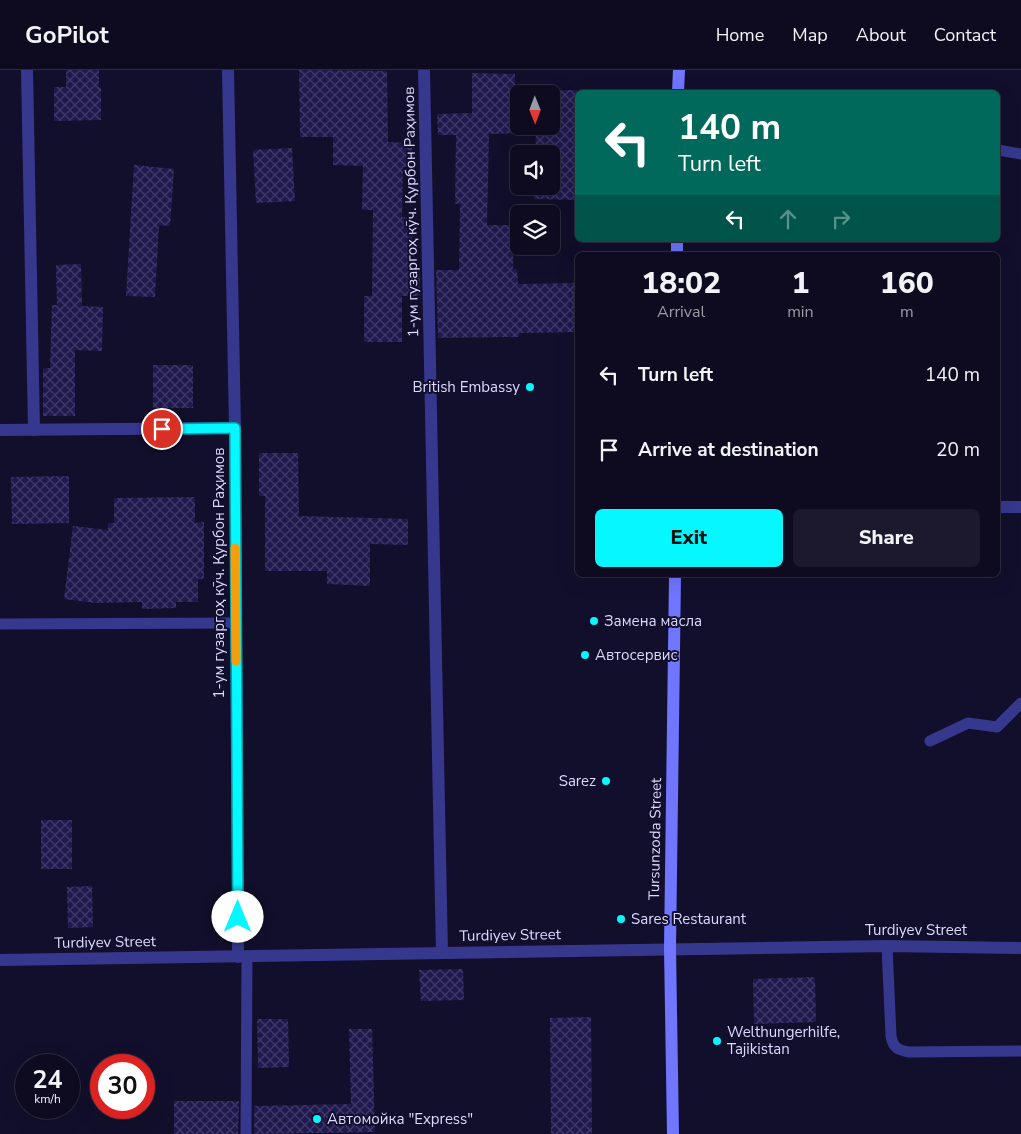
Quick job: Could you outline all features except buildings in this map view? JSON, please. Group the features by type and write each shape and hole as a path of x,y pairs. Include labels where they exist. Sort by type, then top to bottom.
{"main road":[{"path":"678,70 678,90"},
{"name":"Tursunzoda Street","path":"674,1134 670,948 675,577"}],"street":[{"path":"27,70 34,430"},
{"name":"1-ум гузаргоҳ кӯч. Қурбон Раҳимов","path":"228,70 235,428 235,623 243,956"},
{"name":"1-ум гузаргоҳ кӯч. Қурбон Раҳимов","path":"424,70 442,953"},
{"path":"0,430 235,428"},
{"path":"1000,507 1021,507"},
{"name":"Turdiyev Street","path":"0,960 670,948 887,946 1021,948"}],"lane":[{"path":"1000,150 1021,154"},
{"path":"0,624 235,623"},
{"path":"930,741 968,723 996,727 1021,703"},
{"path":"887,946 891,1036 892,1043 897,1049 909,1052 1021,1051"},
{"path":"243,956 246,1134"}],"slow traffic":[{"path":"235,548 236,661"}],"place":[{"name":"British Embassy","path":"530,387"},
{"name":"Замена масла","path":"594,621"},
{"name":"Автосервис","path":"585,655"},
{"name":"Sarez","path":"606,781"},
{"name":"Sares Restaurant","path":"621,919"},
{"name":"Welthungerhilfe, Tajikistan","path":"717,1041"},
{"name":"Автомойка \"Express\"","path":"317,1119"}],"route":[{"path":"162,429 235,428 238,917"}]}
